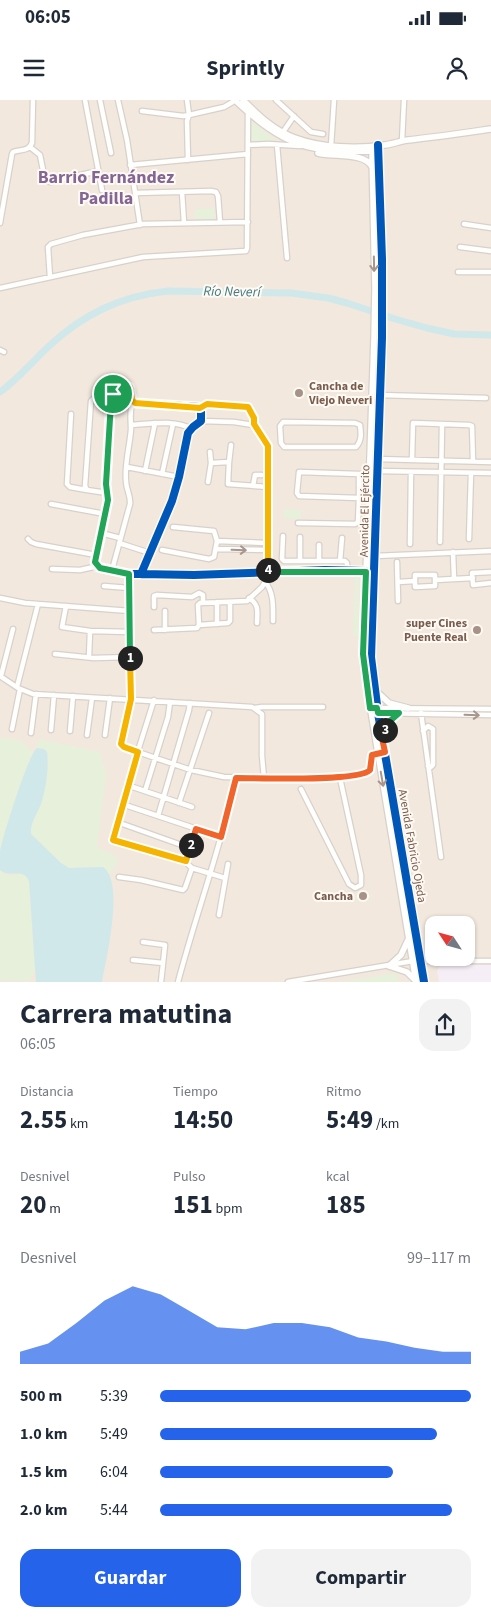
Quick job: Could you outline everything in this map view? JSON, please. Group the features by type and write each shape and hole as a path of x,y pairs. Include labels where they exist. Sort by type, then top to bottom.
{"street":[{"path":"30,148 32,143 33,100"},
{"path":"85,100 102,190"},
{"path":"100,100 111,153"},
{"path":"118,100 140,225"},
{"path":"187,100 189,115 187,121 188,160"},
{"path":"142,112 183,116 224,106 236,100 272,132 326,155 360,158 370,163 372,168"},
{"path":"244,100 264,120 283,132 304,141 331,146 375,148"},
{"path":"276,100 311,132 323,134"},
{"path":"331,146 334,100"},
{"path":"402,141 404,100"},
{"path":"0,288 143,257 246,251 248,222 248,112"},
{"path":"283,132 294,116"},
{"path":"248,145 277,144 337,151 375,148 402,141 491,129"},
{"path":"277,144 287,258"},
{"path":"30,148 40,155 43,170"},
{"path":"0,223 12,154 16,150 30,148"},
{"path":"375,148 381,238 374,238 372,168 375,148"},
{"path":"130,164 248,154"},
{"path":"50,182 98,171"},
{"path":"135,193 211,190 216,192 218,196 220,222"},
{"path":"182,192 184,223"},
{"path":"50,277 48,247 51,244 83,235 140,225 248,222"},
{"path":"464,224 491,228"},
{"name":"Avenida El Ejército","path":"374,238 375,288 370,498 363,654 369,698 374,711"},
{"name":"Avenida El Ejército","path":"374,711 376,698 371,657 382,338 381,238"},
{"path":"460,247 491,250"},
{"path":"458,272 491,272"},
{"path":"98,566 95,562 96,555 108,500 106,484 111,396 128,386 130,387 132,401 126,480 130,504 112,570"},
{"path":"379,395 486,398"},
{"path":"87,490 85,484 91,401 96,396 111,396"},
{"path":"132,401 139,404 200,408 207,404 245,406 250,410 254,418 254,424 268,446 268,572 265,582 249,598 242,602 200,603 198,605 199,625"},
{"path":"200,408 201,421"},
{"path":"71,414 67,484 70,487 107,493"},
{"path":"141,574 172,501 191,429 201,421 254,424"},
{"path":"284,422 355,423 360,425 361,435 360,442 356,447 284,447 281,443 280,426 284,422"},
{"path":"145,471 155,423"},
{"path":"412,459 413,423 472,426 473,461"},
{"path":"131,425 172,424 185,425 191,429"},
{"path":"162,474 172,424"},
{"path":"440,542 442,425"},
{"path":"361,435 371,434"},
{"path":"231,445 228,484 268,487"},
{"path":"208,482 211,463 210,452"},
{"path":"377,459 491,462"},
{"path":"211,463 229,462"},
{"path":"127,467 179,477"},
{"path":"377,471 491,473"},
{"path":"298,523 357,524 359,498 359,474 301,472 298,474 297,493 299,496 359,498 370,498"},
{"path":"410,544 411,472"},
{"path":"469,539 471,473"},
{"path":"253,486 255,475 262,475"},
{"path":"51,504 105,514"},
{"path":"162,550 209,559 214,557 216,542 214,531 173,527"},
{"path":"101,533 150,553"},
{"path":"282,536 282,560 347,562 347,571"},
{"path":"300,536 300,561"},
{"path":"28,538 30,542 36,544 96,555"},
{"path":"340,561 342,538"},
{"path":"216,542 268,543"},
{"path":"319,545 319,561"},
{"path":"216,549 268,550"},
{"path":"375,556 491,551"},
{"path":"453,552 454,579"},
{"path":"398,562 398,600"},
{"path":"52,569 80,570 98,566 129,574 194,575 268,572 366,572"},
{"path":"491,572 472,573 473,584 491,583"},
{"path":"129,574 131,699 121,744 124,747 190,770 236,778 340,778 368,773 371,768 371,757 385,752"},
{"path":"415,575 435,575 435,580 435,586 415,587 415,575"},
{"path":"435,580 473,578"},
{"path":"398,582 415,581"},
{"path":"265,582 272,593 274,621"},
{"path":"104,586 129,588"},
{"path":"154,607 154,596 157,595 192,597 199,593 203,595 203,602"},
{"path":"0,598 25,603 130,611"},
{"path":"249,598 256,602 257,605 257,624"},
{"path":"217,602 217,624"},
{"path":"154,630 195,629 199,625 227,624 230,622 230,602"},
{"path":"12,729 18,688 38,604"},
{"path":"66,606 62,627 90,631 130,632"},
{"path":"165,611 165,630"},
{"path":"13,629 0,676 18,688 36,694 245,705 256,708 323,707"},
{"path":"89,657 90,631"},
{"path":"55,654 89,657 130,656"},
{"path":"375,690 389,703 408,708"},
{"path":"31,733 36,694"},
{"path":"51,730 54,695"},
{"path":"70,731 72,696"},
{"path":"87,735 92,698"},
{"path":"105,735 110,698"},
{"path":"369,698 372,702 376,698"},
{"path":"154,700 127,785 113,840 186,861 192,868 225,878"},
{"path":"145,791 168,717 170,702"},
{"path":"158,816 190,710 190,703"},
{"path":"256,708 262,714 261,749 264,778"},
{"path":"374,711 408,708 491,709"},
{"path":"374,711 491,715"},
{"name":"Avenida Fabricio Ojeda","path":"374,711 385,752 424,982"},
{"name":"Avenida Fabricio Ojeda","path":"374,711 378,754 416,982"},
{"path":"180,803 209,713"},
{"path":"382,738 386,726 399,713"},
{"path":"421,713 441,857"},
{"path":"423,731 427,726 433,729 433,765 431,767 428,766"},
{"path":"178,982 221,837 236,778"},
{"path":"301,789 350,884 356,888 361,885 361,875 340,778"},
{"path":"127,785 192,807"},
{"path":"122,804 221,837"},
{"path":"117,822 190,848"},
{"path":"186,861 196,829"},
{"path":"220,915 228,864"},
{"path":"119,877 183,890 192,868"},
{"path":"389,966 404,950 409,938"},
{"path":"143,942 165,945 161,982"},
{"path":"134,960 163,963"},
{"path":"288,982 420,960 491,961"},
{"path":"389,966 407,972 416,982"}],"shaded area":[{"path":"0,100 491,100 491,982 0,982"},
{"path":"491,965 491,982 439,982 437,970 440,966"}],"green space":[{"path":"249,120 276,140 250,142"},
{"path":"214,208 214,221 195,221 195,209"},
{"name":"Cancha de Viejo Neveri","path":"292,389 305,389 306,398 292,398"},
{"path":"284,509 301,510 301,519 284,518"},
{"path":"351,575 357,575 359,579 358,636 353,637 355,578"},
{"path":"0,738 20,740 33,752 0,851"},
{"path":"39,739 100,752 106,774 97,847 117,857 116,866 109,874 103,867 69,868 61,863 31,834 32,824 42,800 47,774 48,754 41,748 35,749"},
{"path":"0,870 7,875 22,873 29,881 35,971 30,981 0,980"},
{"name":"Cancha","path":"369,891 370,900 357,902 356,893"},
{"path":"397,973 398,982 339,982"}],"water":[{"path":"37,748 44,749 47,752 48,758 46,785 41,804 33,822 31,834 61,863 69,868 103,867 109,875 113,888 110,940 102,982 36,982 29,881 23,875 8,874 0,870 0,851 6,830 22,780"}],"waterway":[{"name":"Río Neverí","path":"0,392 13,382 61,335 89,316 104,308 134,297 168,291 291,293 328,298 427,328 454,334 491,335"}],"cycle path":[{"path":"378,145 382,259 382,338 371,657 378,713 424,982"},
{"path":"141,574 172,501 188,433 201,421 201,410 199,407 135,403 127,386 111,396 106,485 108,500 95,562 98,567 129,574 194,575 325,570 365,571"}],"place":[{"name":"Cancha de Viejo Neveri","path":"299,393"},
{"name":"super Cines Puente Real","path":"477,630"},
{"name":"Cancha","path":"363,896"}],"district":[{"name":"Barrio Fernández Padilla","path":"106,187"}],"route":[{"path":"128,386 130,387 132,401 139,404 200,408 207,404 219,404 249,408 254,418 254,424 268,446 268,572 325,570 366,572 363,654 370,708 377,708 378,713 399,713 386,726 382,738 385,752 372,755 371,768 368,773 340,778 236,778 221,837 196,829 186,861 114,841 112,838 138,752 121,744 131,699 129,574 100,568 95,562 108,500 106,484 111,396 113,394 128,386"}]}
